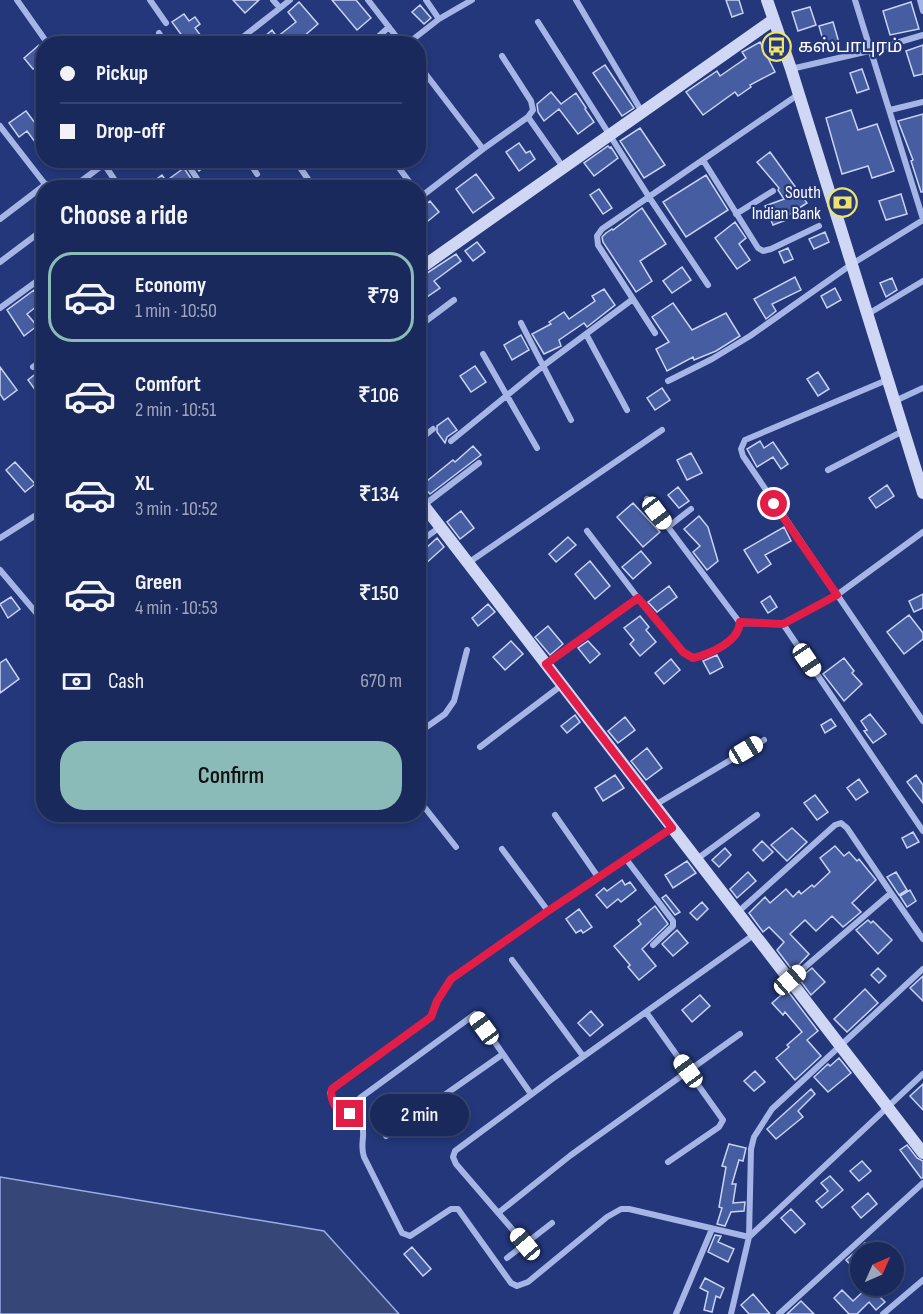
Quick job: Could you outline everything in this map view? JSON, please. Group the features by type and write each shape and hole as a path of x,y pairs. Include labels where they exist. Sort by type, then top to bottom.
{"street":[{"path":"17,0 42,36"},
{"path":"150,0 166,23"},
{"path":"273,0 280,8"},
{"path":"244,36 290,0"},
{"path":"369,0 396,36"},
{"path":"426,0 439,19"},
{"path":"417,36 439,19 472,0"},
{"path":"576,0 642,112"},
{"path":"767,0 799,94 923,494"},
{"path":"668,381 750,336 852,264 923,220 855,0"},
{"path":"920,0 923,11"},
{"path":"426,264 773,20"},
{"path":"538,22 708,285"},
{"path":"379,36 389,27"},
{"path":"791,69 869,51 923,35"},
{"path":"426,192 528,117 533,110 531,101 502,56"},
{"path":"426,74 483,149"},
{"path":"655,333 598,245 597,236 602,229 799,94"},
{"path":"890,110 923,102"},
{"path":"528,117 563,167"},
{"path":"1,129 42,180"},
{"path":"703,160 758,248 763,251 819,226"},
{"path":"83,180 99,168"},
{"path":"253,168 257,174"},
{"path":"736,214 773,191"},
{"path":"0,219 36,194"},
{"path":"0,262 36,235"},
{"path":"867,314 923,281"},
{"path":"0,308 36,282"},
{"path":"451,441 543,366 633,299"},
{"path":"426,321 454,300"},
{"path":"520,323 571,420"},
{"path":"586,334 627,410"},
{"path":"483,354 537,448"},
{"path":"888,380 745,440 741,449 748,465 923,721"},
{"path":"895,402 923,388"},
{"path":"426,435 433,429"},
{"path":"468,563 662,430"},
{"path":"828,470 904,431"},
{"path":"426,499 478,463"},
{"path":"587,531 683,652 693,658 735,638 740,630 740,622 647,499"},
{"path":"426,508 923,1153"},
{"path":"668,526 691,509"},
{"path":"0,538 36,515"},
{"path":"426,537 441,527"},
{"path":"740,622 783,624 837,595 923,532"},
{"path":"0,570 36,610"},
{"path":"546,664 638,598"},
{"path":"783,624 923,831"},
{"path":"426,728 451,708 467,650"},
{"path":"480,747 562,684"},
{"path":"655,805 764,740"},
{"path":"426,809 456,847"},
{"path":"697,859 757,815"},
{"path":"555,816 598,877"},
{"path":"738,912 835,825 841,823 847,828 923,939"},
{"path":"672,828 451,979 437,1001 431,1017 335,1086 330,1093 342,1114 354,1115 360,1122 365,1135 362,1148 364,1157 405,1236 416,1234 451,1209 458,1209 512,1283 517,1286 528,1282 607,1217 621,1209 749,1237"},
{"path":"502,849 548,911"},
{"path":"626,859 673,921 674,927 671,931 653,945"},
{"path":"790,980 891,893"},
{"path":"525,1244 456,1164 453,1157 454,1151 755,934"},
{"path":"512,960 583,1056"},
{"path":"731,1314 749,1237 751,1149 754,1137 771,1109 923,969"},
{"path":"646,1012 723,1120 719,1127 668,1162"},
{"path":"360,1098 475,1014 531,1094"},
{"path":"498,1213 571,1155 740,1034"},
{"path":"386,1136 504,1054"},
{"path":"749,1237 923,1074"},
{"path":"779,1314 923,1183"},
{"path":"507,1258 552,1223"},
{"path":"676,1314 712,1229"},
{"path":"883,1314 923,1280"}],"water":[{"path":"0,1177 324,1231 399,1314 0,1314"}],"building":[{"path":"233,0 259,0 245,13"},
{"path":"332,0 356,0 371,18 357,30"},
{"path":"726,0 739,0 743,13 732,17"},
{"path":"299,2 318,24 304,36 278,36 296,22 288,12"},
{"path":"911,2 919,29 890,35 883,11"},
{"path":"420,5 431,18 424,24 412,12"},
{"path":"810,7 816,25 798,31 792,12"},
{"path":"184,14 189,21 195,17 200,24 195,28 201,36 182,36 172,22"},
{"path":"833,22 840,46 826,50 819,26"},
{"path":"272,30 276,36 265,36"},
{"path":"760,42 775,72 750,85 751,87 738,96 735,92 703,115 686,92 717,71 720,76 746,58 742,52"},
{"path":"923,45 923,74 914,76 906,51"},
{"path":"36,48 36,67 33,69 24,58"},
{"path":"605,65 634,108 622,116 593,73"},
{"path":"862,69 869,89 857,93 850,73"},
{"path":"551,92 561,104 576,93 594,122 578,134 559,109 544,121 538,112 537,104"},
{"path":"851,110 858,130 877,124 894,171 872,178 868,166 842,174 826,118"},
{"path":"26,111 36,124 36,143 27,131 19,137 9,123"},
{"path":"923,114 923,192 921,192 911,161 913,160 898,121"},
{"path":"640,128 665,165 644,178 620,141"},
{"path":"519,143 526,153 530,151 535,159 519,171 506,152"},
{"path":"608,146 618,158 594,176 584,163"},
{"path":"770,152 807,203 785,217 786,220 773,225 765,206 784,199 779,188 757,162"},
{"path":"184,168 192,180 167,180"},
{"path":"476,174 494,198 473,213 456,189"},
{"path":"162,175 165,180 155,180"},
{"path":"706,175 728,210 686,237 663,202"},
{"path":"599,189 612,208 603,214 590,195"},
{"path":"901,194 907,214 886,220 879,201"},
{"path":"430,201 439,212 428,221 426,219 426,204"},
{"path":"642,208 666,244 640,261 652,281 636,292 602,237"},
{"path":"735,222 746,238 739,244 750,260 737,269 715,238"},
{"path":"825,232 829,242 814,249 809,239"},
{"path":"477,242 485,252 473,261 465,251"},
{"path":"788,248 793,259 784,263 779,252"},
{"path":"456,254 461,261 434,281 440,288 426,298 426,274"},
{"path":"682,267 691,280 672,293 663,281"},
{"path":"795,277 801,290 772,304 776,311 766,319 754,299"},
{"path":"892,278 897,290 886,297 880,283"},
{"path":"835,288 841,300 827,308 821,296"},
{"path":"604,289 615,305 587,327 584,323 559,340 561,346 544,354 532,334 551,324 549,322 564,312 569,319 595,301 592,296"},
{"path":"34,290 36,293 36,307 27,314 36,327 24,336 7,310"},
{"path":"673,303 692,330 726,313 740,336 716,351 694,360 693,357 667,371 656,349 669,342 652,317"},
{"path":"521,335 529,350 512,360 504,345"},
{"path":"475,366 486,382 471,392 460,376"},
{"path":"0,367 17,390 4,400 0,394"},
{"path":"818,372 829,389 818,396 807,379"},
{"path":"36,374 36,391 28,380"},
{"path":"662,388 670,400 655,410 647,398"},
{"path":"448,418 457,430 447,437 445,443 437,432 437,426"},
{"path":"760,441 764,448 773,442 788,464 781,469 773,457 757,467 747,449"},
{"path":"473,446 481,455 430,494 426,490 426,482 453,460 455,462"},
{"path":"691,453 702,473 687,480 677,460"},
{"path":"15,462 35,484 25,492 6,470"},
{"path":"887,485 894,496 876,508 869,498"},
{"path":"678,487 689,501 679,508 668,495"},
{"path":"633,503 660,532 643,547 617,517"},
{"path":"461,511 474,528 460,539 447,522"},
{"path":"699,516 708,527 718,561 707,570 693,552 700,546 684,529"},
{"path":"784,527 791,541 765,555 771,564 758,573 744,550"},
{"path":"568,537 576,545 556,562 549,554"},
{"path":"437,538 444,547 426,563 426,548"},
{"path":"641,551 651,563 633,579 622,567"},
{"path":"590,561 610,586 595,599 575,574"},
{"path":"669,586 677,597 657,612 648,602"},
{"path":"923,594 923,608 914,612 909,601"},
{"path":"770,596 777,607 768,613 761,602"},
{"path":"11,597 20,609 8,618 0,604"},
{"path":"488,604 495,612 478,626 472,618"},
{"path":"909,615 923,633 923,639 904,654 887,632"},
{"path":"640,616 649,627 646,630 656,642 640,656 630,644 634,640 624,628"},
{"path":"548,626 563,644 550,655 535,637"},
{"path":"511,641 523,654 505,670 493,657"},
{"path":"588,641 600,654 590,663 578,648"},
{"path":"717,655 723,667 710,674 703,661"},
{"path":"844,658 854,671 852,673 862,684 844,701 823,674"},
{"path":"6,659 19,679 0,693 0,663"},
{"path":"671,659 680,670 664,684 655,673"},
{"path":"870,714 886,734 873,743 864,731 867,730 861,721"},
{"path":"575,715 580,722 567,733 561,726"},
{"path":"625,717 635,730 618,743 608,731"},
{"path":"831,719 836,726 825,733 821,725"},
{"path":"647,748 662,768 646,780 631,761"},
{"path":"615,775 624,788 603,801 595,788"},
{"path":"916,775 923,785 923,803 907,782"},
{"path":"859,779 868,792 856,800 847,788"},
{"path":"815,795 828,812 817,820 804,803"},
{"path":"792,828 807,842 787,861 771,845"},
{"path":"913,832 919,842 907,848 902,838"},
{"path":"762,841 773,852 763,861 753,850"},
{"path":"835,846 844,856 849,852 857,861 859,859 876,880 852,903 861,912 843,927 832,916 816,931 805,920 790,934 809,954 793,971 777,950 784,942 769,927 763,932 749,913 765,897 770,903 786,889 793,897 799,891 801,894 812,885 814,887 830,872 820,858"},
{"path":"725,848 731,855 719,867 712,860"},
{"path":"687,861 696,873 673,888 665,875"},
{"path":"748,872 756,881 737,898 730,889"},
{"path":"896,872 907,890 899,895 887,877"},
{"path":"622,880 625,885 630,882 636,890 621,902 618,899 607,908 596,895 604,888 607,891"},
{"path":"910,890 916,901 907,907 900,896"},
{"path":"666,895 680,912 675,915 662,898"},
{"path":"702,902 708,909 697,920 690,913"},
{"path":"655,906 668,924 642,949 656,966 639,980 614,946 641,924 638,920"},
{"path":"579,909 592,927 583,933 581,930 576,933 566,919"},
{"path":"868,920 871,923 873,921 892,940 878,954 856,930"},
{"path":"677,930 688,943 673,956 662,944"},
{"path":"812,968 825,982 811,995 799,979"},
{"path":"878,968 886,976 879,983 871,975"},
{"path":"923,976 923,1001 910,988"},
{"path":"865,989 878,1003 847,1032 834,1019"},
{"path":"787,990 818,1031 807,1040 821,1056 795,1080 776,1058 802,1032 785,1012 783,1015 772,1003"},
{"path":"700,995 710,1006 692,1022 682,1010"},
{"path":"591,1011 603,1025 590,1036 578,1023"},
{"path":"839,1058 851,1073 828,1092 814,1077 828,1064 830,1066"},
{"path":"755,1071 765,1082 754,1091 744,1081"},
{"path":"923,1084 923,1110 910,1096"},
{"path":"811,1089 815,1094 798,1111 803,1117 776,1139 767,1129"},
{"path":"729,1144 746,1148 743,1161 739,1160 732,1184 736,1184 733,1203 745,1202 744,1211 731,1212 725,1226 717,1224 722,1208 719,1207 726,1167 722,1166"},
{"path":"907,1145 917,1158 923,1161 923,1178 900,1150"},
{"path":"862,1161 871,1171 859,1181 850,1171"},
{"path":"830,1176 843,1190 822,1208 816,1201 828,1191 821,1183"},
{"path":"868,1193 877,1204 861,1218 852,1207"},
{"path":"791,1209 805,1224 795,1233 781,1218"},
{"path":"715,1235 721,1236 718,1242 734,1249 728,1262 708,1252"},
{"path":"412,1247 431,1269 423,1276 404,1254"},
{"path":"705,1278 724,1288 720,1298 716,1296 712,1312 704,1310 708,1292 700,1288"},
{"path":"842,1290 853,1301 858,1296 879,1296 885,1302 876,1310 869,1302 857,1314 849,1314 834,1298"},
{"path":"753,1294 770,1314 749,1314 741,1305"},
{"path":"801,1301 814,1314 787,1314"}],"place":[{"name":"கஸ்பாபுரம்","path":"777,46"},
{"name":"South Indian Bank","path":"842,202"}],"route":[{"path":"350,1114 345,1116 339,1112 330,1093 332,1089 431,1017 437,1001 451,979 672,828 546,664 638,598 683,652 693,658 735,638 740,630 740,622 783,624 837,595 774,504"}]}
